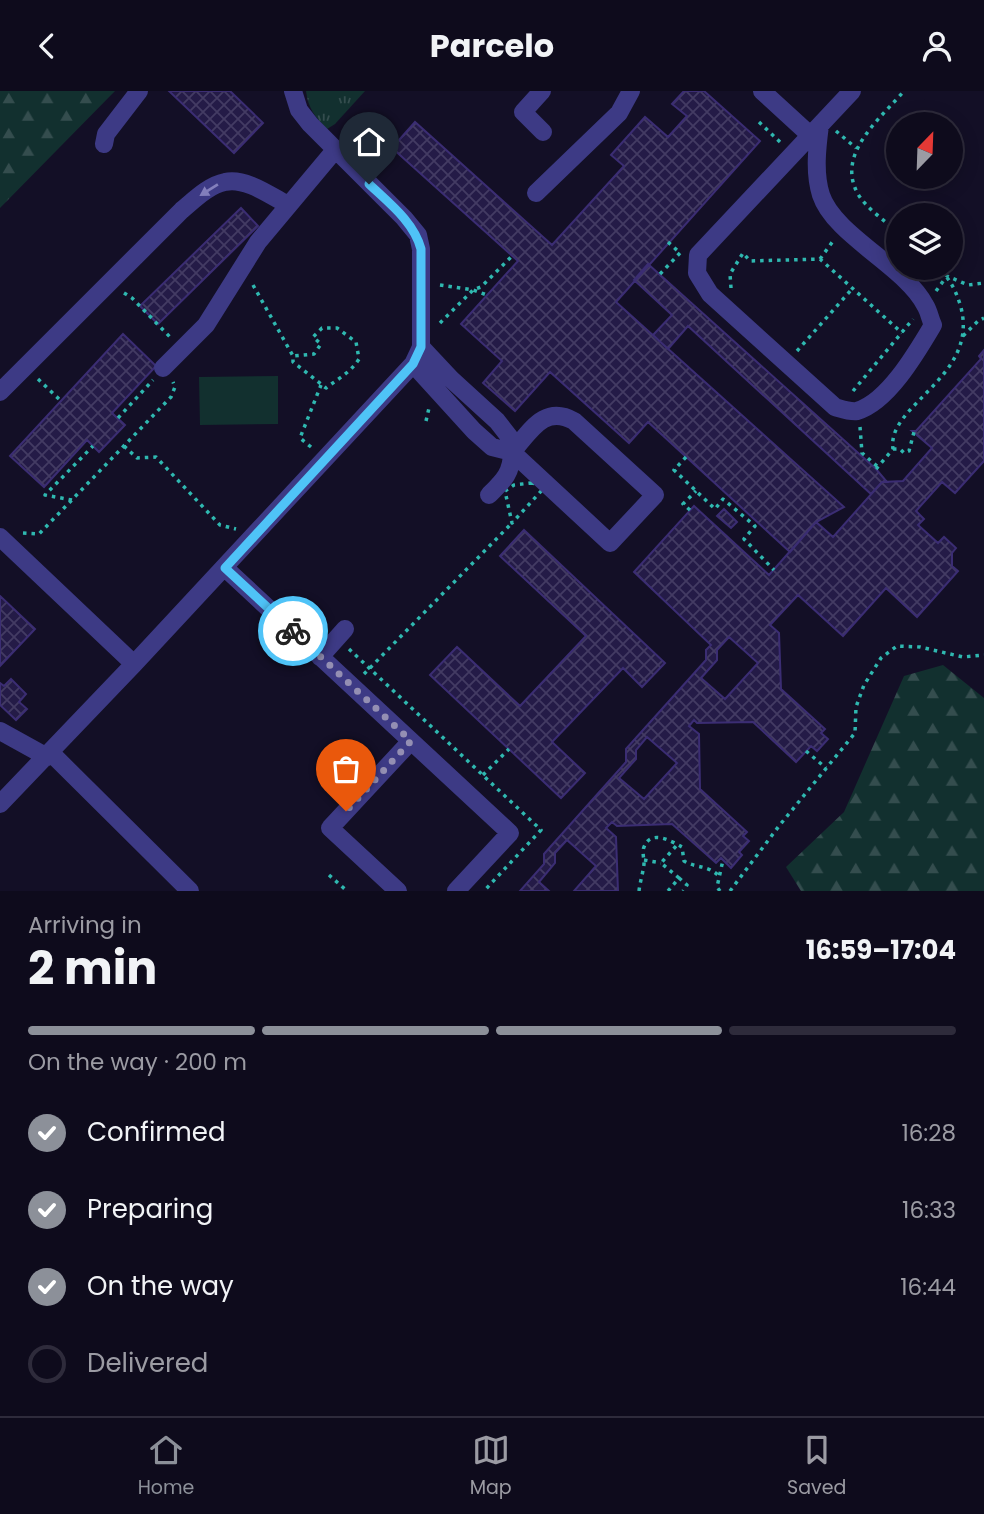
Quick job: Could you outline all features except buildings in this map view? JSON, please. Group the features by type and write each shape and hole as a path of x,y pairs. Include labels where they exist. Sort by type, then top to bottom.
{"lane":[{"path":"104,144 106,134 139,91"},
{"path":"0,804 225,568 413,364 421,347 421,249 418,235 299,110 293,91"},
{"path":"542,91 523,112 543,132"},
{"path":"536,193 619,113 631,91"},
{"path":"762,91 815,130 822,198 841,224 905,281 925,303 933,325 918,352 876,402 854,412 835,407 710,294 697,273 698,255 815,130 852,91"},
{"path":"163,369 206,325 242,264 335,150"},
{"path":"0,392 180,212 209,188 226,181 255,188 288,205"},
{"path":"421,347 497,421 511,439 512,466 507,478 489,495"},
{"path":"413,364 474,431 492,447 512,452 610,543 655,495 564,415 556,414 540,421 512,452"},
{"path":"0,537 134,664"},
{"path":"225,568 510,833 456,891"},
{"path":"320,657 350,636"},
{"path":"0,731 49,755 190,891"},
{"path":"398,891 330,828 411,741"}],"path":[{"path":"886,221 857,193 852,175 852,161 864,136 904,91"},
{"path":"759,122 790,151"},
{"path":"820,259 833,241"},
{"path":"668,242 680,253"},
{"path":"732,294 730,274 743,253 750,261 820,259 902,333"},
{"path":"437,333 443,319 473,290 481,287 512,255"},
{"path":"242,264 293,356 293,362 321,385 326,389 350,372 359,359 356,342 337,328 322,328 313,337 321,344 314,354 293,356"},
{"path":"934,293 945,280"},
{"path":"876,469 893,449 893,436 902,419 945,374 961,338 963,315 954,285 950,280"},
{"path":"955,280 968,285 984,283"},
{"path":"438,285 487,295"},
{"path":"795,352 852,288"},
{"path":"120,292 132,298 183,349"},
{"path":"846,399 915,317"},
{"path":"961,338 984,318"},
{"path":"20,533 40,534 171,397 175,387 171,375 163,369 118,418"},
{"path":"35,376 61,401"},
{"path":"321,385 300,438 321,455"},
{"path":"893,449 900,449 904,453 909,451 914,432"},
{"path":"72,500 45,495 93,446"},
{"path":"124,446 137,458 156,457 220,525 241,529"},
{"path":"686,457 674,470 720,513"},
{"path":"358,680 512,523 543,489 540,484 514,485 505,491 512,523"},
{"path":"690,510 683,504 696,491"},
{"path":"715,509 723,499 755,526 744,539 774,571"},
{"path":"350,636 348,649 541,829 484,891"},
{"path":"730,891 855,733 856,707 864,685 881,658 897,646 920,647 963,657 984,655"},
{"path":"483,775 509,749"},
{"path":"806,751 826,768"},
{"path":"639,891 644,845 653,838 659,837 682,847 684,861 707,867 720,877"},
{"path":"661,863 677,845"},
{"path":"644,860 661,863 687,885 682,891"},
{"path":"712,891 718,884 723,860"},
{"path":"330,875 347,891"},
{"path":"668,891 679,878"},
{"path":"718,884 720,891"}],"green space":[{"path":"0,91 115,91 0,208"},
{"path":"306,91 365,91 335,124 327,129 313,112"},
{"path":"278,376 278,424 200,425 199,377"},
{"path":"943,665 984,698 984,891 801,891 786,867 844,812 904,676"}],"way so far":[{"path":"293,631 411,741 346,811"}],"route":[{"path":"293,631 225,568 413,364 421,347 421,249 418,235 369,184"}]}
